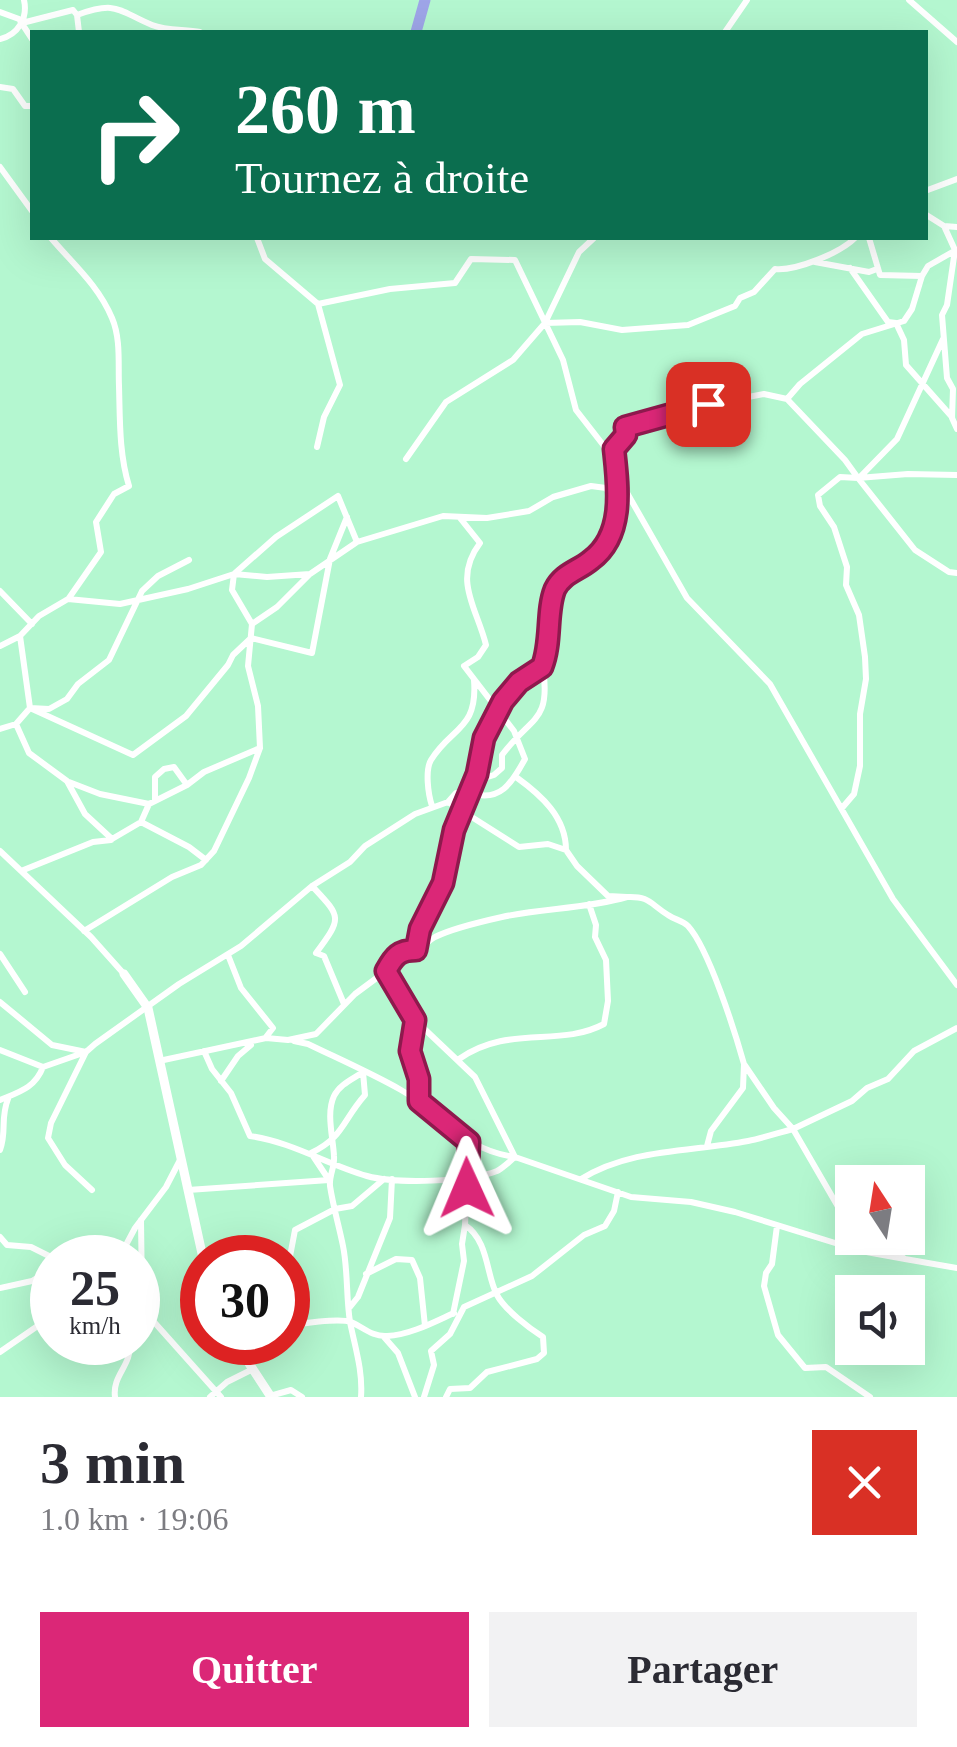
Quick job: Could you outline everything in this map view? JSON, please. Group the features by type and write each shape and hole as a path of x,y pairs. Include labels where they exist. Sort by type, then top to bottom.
{"main road":[{"path":"124,974 148,1008 197,1235"},
{"path":"249,1365 271,1396"}],"street":[{"path":"0,40 22,23 26,12 24,0"},
{"path":"726,30 746,0"},
{"path":"909,0 957,42"},
{"path":"78,16 94,7 116,6 151,25 186,30"},
{"path":"22,23 73,10 78,16 78,30"},
{"path":"0,12 20,19 30,36"},
{"path":"0,85 14,88 25,106 30,106"},
{"path":"0,166 30,208"},
{"path":"928,190 957,179"},
{"path":"928,216 944,226 957,227"},
{"path":"944,226 956,250 942,315 952,418"},
{"path":"0,646 20,636 75,594 101,552 96,522 114,494 129,486 119,428 118,383 122,368 113,320 90,278 53,240"},
{"path":"258,240 265,259 318,304 340,385 324,418 317,447"},
{"path":"406,459 446,402 513,360 545,323 579,252 592,240"},
{"path":"545,323 580,322 622,330 688,325 735,306 774,269 785,270 811,261 854,240"},
{"path":"870,240 880,275 922,276"},
{"path":"787,399 862,334 904,320 928,266 956,250"},
{"path":"318,304 455,283 471,259 515,260 563,360 576,410 604,446 686,598 770,684 893,899 957,985"},
{"path":"811,261 869,272 877,269"},
{"path":"850,268 888,322 896,323"},
{"path":"896,323 904,340 906,365 957,429"},
{"path":"858,478 897,439 943,339"},
{"path":"474,782 502,768 502,755 544,708 547,696 542,667 550,640 553,594 562,577 594,559 610,535 618,506 614,449 626,435 625,427 739,398 764,394 787,399 845,460 915,550 957,573"},
{"path":"842,808 854,794 860,766 865,657 859,615 846,585 847,567 818,495 840,477 957,475"},
{"path":"252,624 310,574 357,542 443,516 529,511 553,496 592,486 606,488 618,506"},
{"path":"68,599 120,604 234,574 276,537 338,496 357,542"},
{"path":"251,638 312,653 330,559 346,517"},
{"path":"0,1050 43,1067 86,1052 179,984 228,955 312,886 350,862 365,846 456,794 498,794 516,777 525,759 517,737 464,666 478,657 486,645 469,598 467,564 480,543 460,518"},
{"path":"0,730 16,724 30,708 49,708 67,699 87,676 109,660 142,590 158,576 189,560"},
{"path":"234,574 267,578 310,574"},
{"path":"84,930 206,860 231,819 260,748 258,706 248,666 252,624 232,590 234,574"},
{"path":"0,591 32,624"},
{"path":"20,636 30,708"},
{"path":"30,708 132,754 186,716 251,638"},
{"path":"416,950 420,929 443,883 450,847 474,782 484,738 519,682 542,667"},
{"path":"432,806 428,763 470,715 474,680"},
{"path":"16,724 29,753 67,781 100,794 152,802 188,785 204,772 260,748"},
{"path":"21,871 93,842 112,840 142,822 152,802 155,777 164,768 174,766 188,785"},
{"path":"516,777 560,821 566,850 577,866 608,896 627,897"},
{"path":"67,781 85,814 112,840"},
{"path":"448,802 519,847 548,844 566,850"},
{"path":"142,822 206,860"},
{"path":"0,851 84,930 124,974"},
{"path":"312,886 335,912 334,926 316,953 324,956 344,1004"},
{"path":"288,1040 316,1034 344,1004 386,971 402,950 416,950 445,934 501,917 570,910 642,896 670,917 684,922 695,935 718,986 744,1064 793,1129 835,1201"},
{"path":"459,1060 514,1036 574,1035 604,1024 608,980 589,904"},
{"path":"0,954 25,992"},
{"path":"221,1081 246,1047 266,1038 273,1028 241,988 228,955"},
{"path":"386,971 415,1020 475,1077 515,1156"},
{"path":"0,1002 52,1045 86,1052"},
{"path":"415,1020 410,1051 419,1079 419,1101"},
{"path":"580,1179 596,1169 642,1155 746,1141 793,1129 852,1102 867,1088 888,1078 914,1051 957,1028"},
{"path":"158,1062 266,1038 308,1044 419,1101 469,1142 494,1154 515,1156 618,1192 692,1202 861,1251 957,1268"},
{"path":"86,1052 51,1123 48,1138 65,1166 92,1190"},
{"path":"204,1052 231,1093 250,1136 276,1140 335,1164 388,1179 466,1176 498,1170 515,1156"},
{"path":"707,1146 711,1131 743,1088 744,1064"},
{"path":"0,1100 28,1089 38,1080 43,1067"},
{"path":"312,1154 333,1143 347,1114 365,1095 363,1072"},
{"path":"329,1180 335,1164 330,1108 340,1087 363,1072"},
{"path":"0,1150 4,1138 0,1115 9,1097"},
{"path":"453,1314 464,1261 469,1142"},
{"path":"312,1154 329,1180 336,1227 343,1245 361,1397"},
{"path":"133,1235 180,1160"},
{"path":"294,1235 295,1230 335,1209 352,1206 388,1179"},
{"path":"350,1308 390,1218 388,1179"},
{"path":"187,1190 329,1180"},
{"path":"310,1322 350,1322 384,1336 425,1327 532,1276 584,1236 605,1226 614,1211 618,1192"},
{"path":"141,1220 141,1235"},
{"path":"446,1397 450,1389 470,1388 488,1372 537,1359 544,1352 543,1338 523,1318 510,1312 495,1293 490,1265 472,1229 466,1225"},
{"path":"777,1226 772,1264 764,1286 778,1335 805,1368 826,1368 870,1397"},
{"path":"0,1237 7,1245 30,1247"},
{"path":"899,1255 905,1259"},
{"path":"366,1274 396,1260 412,1260 420,1278 425,1327"},
{"path":"0,1288 30,1281"},
{"path":"424,1397 434,1364 431,1351 450,1334 464,1307"},
{"path":"160,1329 216,1395 252,1370"},
{"path":"0,1352 30,1331"},
{"path":"384,1336 398,1353 416,1397"},
{"path":"115,1397 114,1386 126,1365"},
{"path":"271,1396 291,1390 302,1397"}],"waterway":[{"path":"417,30 425,0"}],"route":[{"path":"467,1188 469,1142 419,1101 419,1079 410,1051 415,1020 386,971 402,950 416,950 420,929 443,883 454,830 477,774 484,738 503,701 519,682 542,667 550,640 553,594 562,577 594,559 610,535 618,506 614,449 626,435 625,427 708,404"}]}
